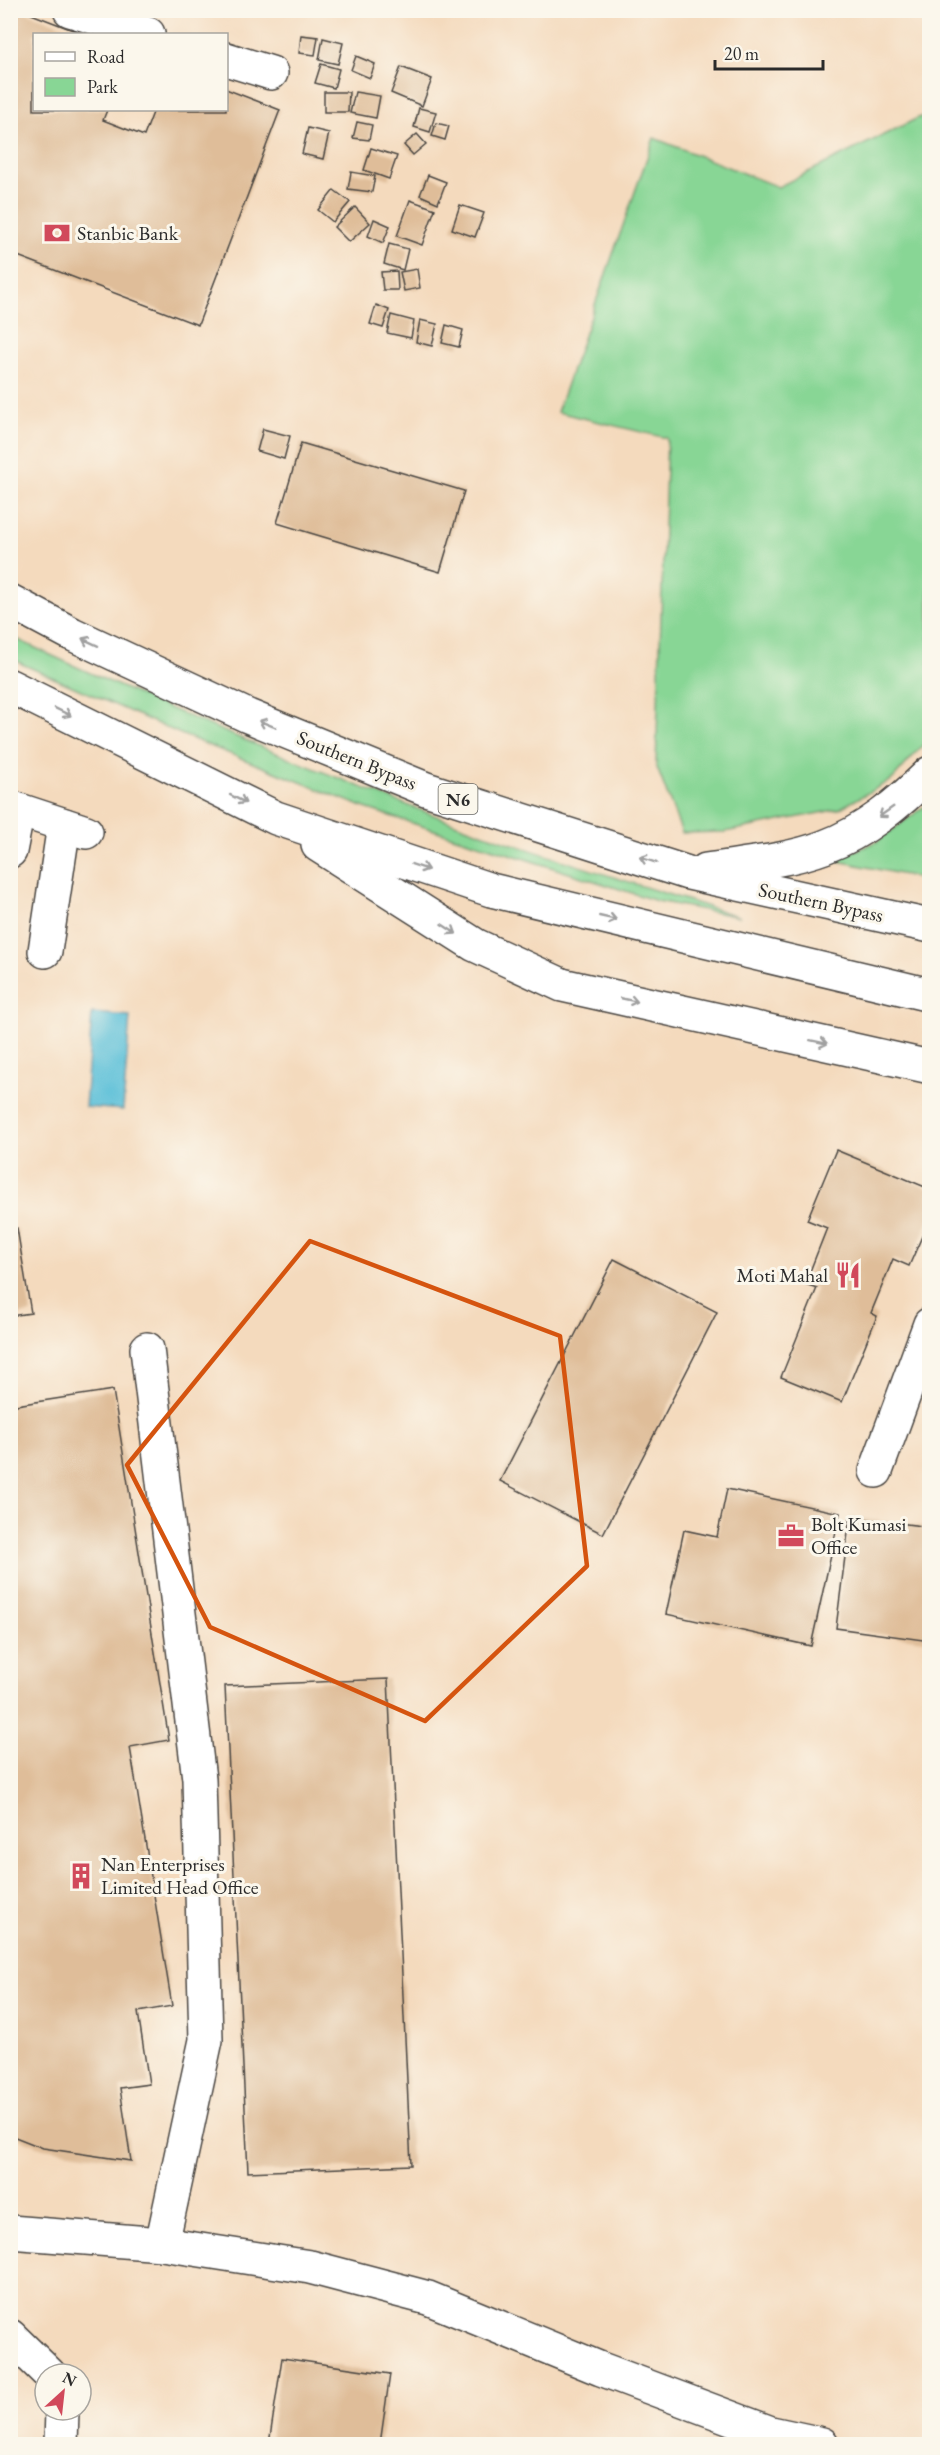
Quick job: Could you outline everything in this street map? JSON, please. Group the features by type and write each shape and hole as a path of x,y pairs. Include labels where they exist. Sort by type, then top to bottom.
{"main road":[{"path":"70,10 145,33"},
{"path":"228,60 271,73"},
{"name":"Southern Bypass","path":"10,601 72,634 248,716 426,789 688,873 930,926"},
{"path":"10,686 276,818 475,945 562,985 930,1066"},
{"path":"688,873 789,857 825,847 874,820 902,801 930,773"},
{"path":"10,851 14,809 75,829 45,951"},
{"path":"276,818 491,890 930,995"},
{"path":"876,1471 930,1324"},
{"path":"147,1349 200,1779 206,2040 162,2244"},
{"path":"10,2232 162,2244 310,2267 428,2298 767,2439 822,2445"},
{"path":"10,2336 37,2362"},
{"path":"61,2445 62,2422"}],"highlighted area":[{"path":"310,1241 560,1336 587,1566 425,1721 210,1627 127,1465"}],"green space":[{"path":"929,115 929,738 893,779 839,809 725,832 682,833 656,765 667,438 557,412 654,138 778,187 918,118"},
{"path":"10,636 180,713 410,806 535,852 740,917 657,901 365,808 183,735 22,664 11,658"},
{"path":"929,803 929,880 833,860 876,842"}],"water":[{"path":"92,1013 130,1016 123,1110 85,1107"}],"building":[{"path":"10,10 21,10 80,33 33,33 33,111 107,111 103,120 144,136 154,111 228,111 228,90 280,110 198,325 10,253"},
{"path":"301,35 318,37 315,55 299,53"},
{"path":"323,38 343,43 338,64 319,60"},
{"path":"356,56 375,64 370,78 351,70"},
{"path":"321,64 339,69 334,88 315,83"},
{"path":"401,67 432,79 422,106 391,93"},
{"path":"324,92 349,92 348,112 324,112"},
{"path":"355,92 380,96 376,118 350,113"},
{"path":"419,108 436,112 430,132 414,127"},
{"path":"357,122 372,125 369,140 353,138"},
{"path":"436,123 449,126 445,140 432,136"},
{"path":"308,128 329,133 323,159 302,154"},
{"path":"417,134 426,144 413,155 404,145"},
{"path":"371,148 397,156 389,179 364,170"},
{"path":"351,172 375,176 372,192 348,189"},
{"path":"428,175 446,182 438,203 420,195"},
{"path":"334,190 350,202 333,222 318,210"},
{"path":"410,200 435,209 422,245 397,236"},
{"path":"460,205 484,213 475,237 452,229"},
{"path":"355,207 370,223 349,242 334,227"},
{"path":"374,219 390,226 383,243 368,236"},
{"path":"389,244 408,249 403,270 384,264"},
{"path":"417,269 420,288 404,291 400,272"},
{"path":"397,271 398,290 383,290 381,272"},
{"path":"376,305 389,310 383,328 370,324"},
{"path":"391,315 414,321 411,338 387,333"},
{"path":"420,320 437,324 432,346 416,342"},
{"path":"446,325 463,330 459,347 442,343"},
{"path":"263,429 290,436 284,459 257,451"},
{"path":"301,443 464,491 440,572 277,523"},
{"name":"Moti Mahal","path":"836,1150 930,1189 930,1218 909,1266 893,1259 871,1313 877,1316 842,1402 781,1377 817,1288 805,1284 827,1228 807,1220"},
{"path":"17,1228 31,1313 10,1316 10,1229"},
{"path":"614,1259 717,1312 603,1534 500,1481"},
{"name":"Nan Enterprises Limited Head Office","path":"113,1390 169,1740 130,1747 172,2006 138,2012 149,2084 120,2088 131,2161 43,2148 10,2135 10,1406"},
{"path":"727,1489 840,1513 811,1646 666,1614 684,1530 717,1537"},
{"path":"850,1517 930,1527 930,1641 836,1628"},
{"path":"388,1679 411,2165 248,2172 225,1686"},
{"path":"282,2358 390,2374 380,2444 269,2444"}],"place":[{"name":"Stanbic Bank","path":"57,233"},
{"name":"Moti Mahal","path":"848,1275"},
{"name":"Bolt Kumasi Office","path":"791,1536"},
{"name":"Nan Enterprises Limited Head Office","path":"81,1876"}]}
